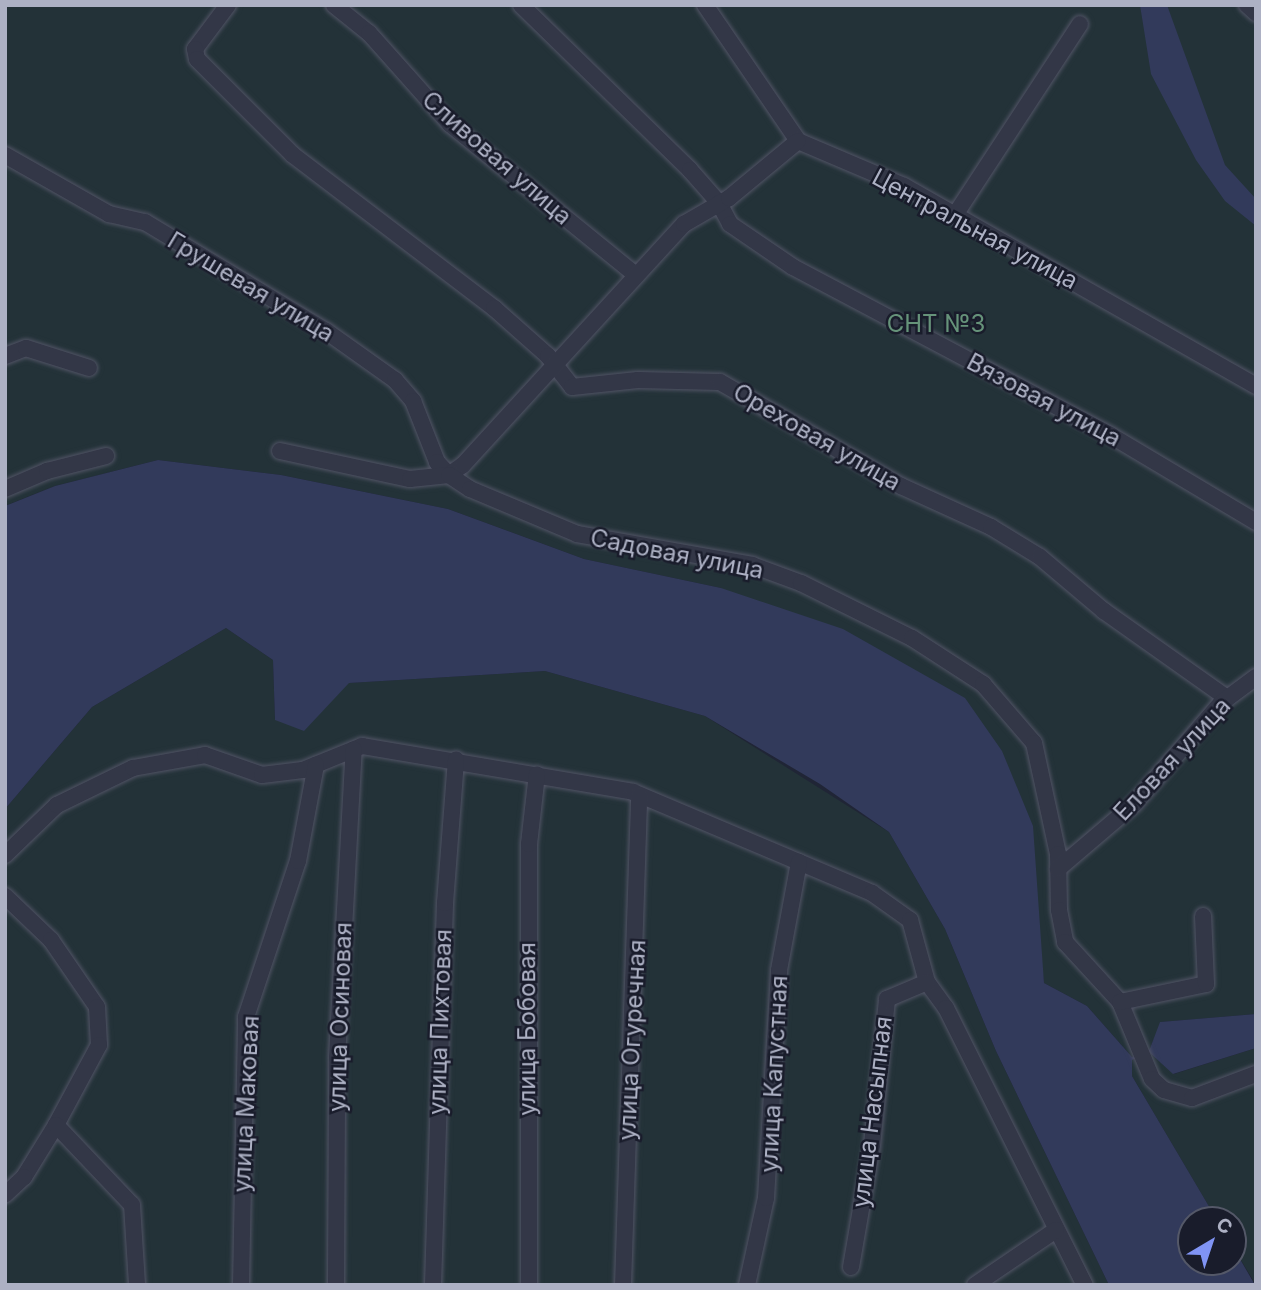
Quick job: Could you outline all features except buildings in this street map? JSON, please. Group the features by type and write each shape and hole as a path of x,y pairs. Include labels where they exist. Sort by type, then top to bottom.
{"street":[{"name":"Ореховая улица","path":"228,5 195,49 197,59 293,155 408,239 494,308 572,387 638,380 720,382 901,486 991,527 1040,557 1104,611 1227,698"},
{"name":"Сливовая улица","path":"334,5 369,33 450,124 636,275"},
{"name":"Вязовая улица","path":"522,5 719,203 730,224 793,267 1110,435 1256,522"},
{"path":"280,451 410,479 449,475 463,465 684,224 719,203 798,141 706,7 725,5"},
{"path":"1247,5 1256,13"},
{"path":"955,215 1080,24"},
{"name":"Центральная улица","path":"798,141 904,186 1256,386"},
{"name":"Грушевая улица","path":"5,155 108,214 145,222 326,331 395,380 413,401 438,463 449,475"},
{"path":"5,356 26,348 89,368"},
{"path":"5,489 47,471 106,456"},
{"name":"Садовая улица","path":"449,475 470,489 577,534 672,548 765,569 802,583 912,638 982,684 1034,743 1058,869 1059,910 1065,943 1119,1002 1152,1079 1164,1090 1192,1098 1256,1074"},
{"name":"Еловая улица","path":"1058,869 1134,804 1227,698 1256,677"},
{"path":"5,855 57,805 133,768 205,755 262,775 316,765 362,746 537,774 639,794 872,893 910,919 927,982 946,1008 1085,1285"},
{"name":"улица Осиновая","path":"336,1285 337,1058 354,749"},
{"name":"улица Пихтовая","path":"433,1285 445,904 456,760"},
{"name":"улица Маковая","path":"241,1285 246,1017 298,861 316,765"},
{"name":"улица Бобовая","path":"529,1285 529,844 537,774"},
{"name":"улица Огуречная","path":"623,1285 639,794"},
{"name":"улица Капустная","path":"747,1285 766,1198 779,970 799,862"},
{"path":"5,896 51,940 97,1007 99,1045 56,1125 24,1177 5,1195"},
{"path":"1119,1002 1206,984 1203,916"},
{"name":"улица Насыпная","path":"851,1267 872,1145 887,999 927,982"},
{"path":"56,1125 132,1205 137,1285"},
{"path":"975,1285 1056,1230"}],"green space":[{"name":"СНТ №3","path":"5,5 1256,5 1256,1014 1161,1022 1149,1051 1132,1057 1087,1006 1044,983 1036,912 721,588 584,559 448,509 281,475 158,460 55,486 5,506"},
{"path":"226,628 273,660 275,720 348,683 545,671 705,716 889,832 945,929 996,1051 1109,1285 5,1285 5,809 92,707"},
{"path":"1256,1048 1256,1285 1247,1270 1247,1206 1209,1206 1132,1076 1132,1060 1150,1053 1174,1074"}],"water":[{"path":"1140,5 1167,5 1225,165 1256,199 1256,226 1225,201 1196,160 1151,74"},
{"path":"158,460 281,475 448,509 584,559 721,588 843,629 965,698 1002,751 1033,826 1044,983 1087,1006 1132,1057 1149,1051 1160,1022 1256,1014 1256,1048 1173,1074 1150,1053 1132,1060 1132,1076 1209,1206 1177,1206 1177,1276 1247,1276 1247,1271 1255,1285 1109,1285 996,1051 945,929 889,832 820,784 705,716 545,671 349,683 304,731 275,720 273,660 226,628 92,707 5,809 5,506 55,486"}]}
